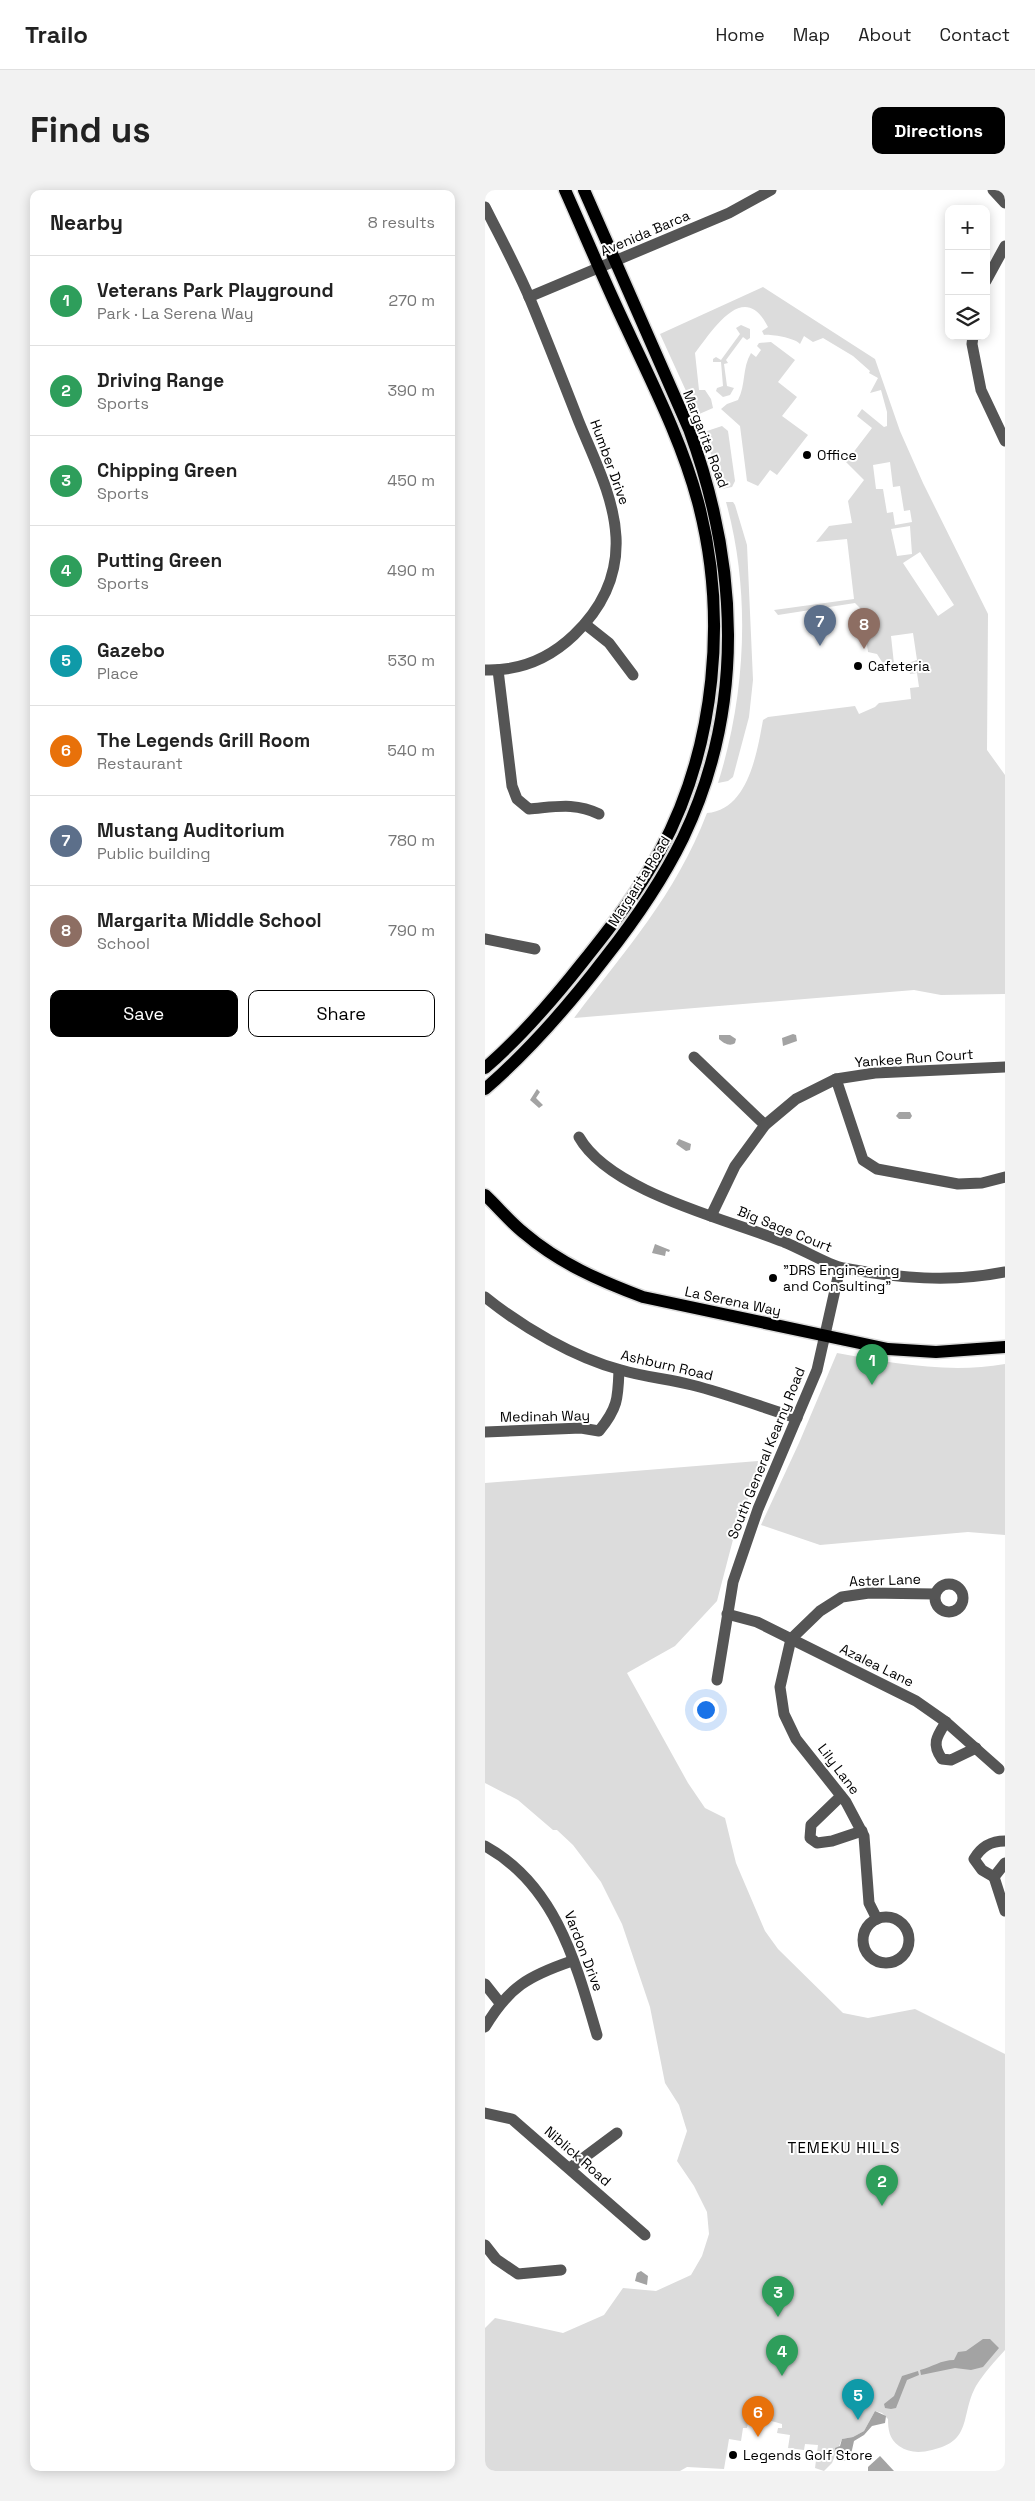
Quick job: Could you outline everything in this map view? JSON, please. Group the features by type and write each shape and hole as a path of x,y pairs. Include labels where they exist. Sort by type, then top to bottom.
{"main road":[{"name":"Margarita Road","path":"485,1068 509,1048 553,999 638,890 674,821 689,782 705,722 715,644 712,579 703,523 693,484 673,431 565,190"},
{"name":"Margarita Road","path":"485,1089 548,1028 588,981 641,911 683,836 711,760 722,712 728,663 729,616 722,546 713,499 689,430 584,190"},
{"name":"La Serena Way","path":"485,1195 523,1233 576,1269 605,1283 643,1297 824,1336 904,1351 967,1352 1005,1347"}],"street":[{"name":"Avenida Barca","path":"529,298 729,213 771,190"},
{"path":"993,190 1005,203"},
{"name":"Humber Drive","path":"485,207 529,298 608,493 613,512 616,538 615,563 608,587 585,624 564,645 542,659 522,667 485,670"},
{"path":"990,274 1005,246"},
{"path":"972,340 981,390 1005,441"},
{"path":"585,624 609,643 633,675"},
{"path":"498,670 512,786 517,799 529,810 568,805 585,807 599,814"},
{"path":"485,939 535,949"},
{"path":"694,1057 765,1125"},
{"name":"Yankee Run Court","path":"711,1216 735,1166 765,1125 796,1099 836,1079 885,1072 1005,1067"},
{"path":"836,1079 863,1160 877,1169 958,1184 982,1183 1005,1177"},
{"name":"Big Sage Court","path":"579,1137 587,1151 611,1171 630,1182 711,1216 785,1242 840,1268 943,1280 1005,1272"},
{"name":"South General Kearny Road","path":"717,1680 733,1582 744,1546 817,1370 840,1268"},
{"name":"Ashburn Road","path":"485,1298 511,1319 544,1337 571,1351 619,1370 690,1384 756,1403 797,1418"},
{"name":"Medinah Way","path":"485,1432 581,1428 599,1431 613,1415 618,1396 619,1370"},
{"name":"Aster Lane","path":"791,1639 820,1611 842,1597 869,1593 935,1594"},
{"name":"Azalea Lane","path":"727,1614 744,1617 916,1701 946,1722 1003,1769"},
{"name":"Lily Lane","path":"791,1639 780,1687 784,1714 796,1739 841,1796 862,1831 866,1852 869,1903 877,1918"},
{"path":"946,1722 935,1738 935,1745 942,1759 951,1760 976,1748"},
{"path":"841,1796 811,1824 810,1838 817,1843 825,1842 862,1831"},
{"path":"1005,1841 988,1844 979,1850 973,1859 982,1870 994,1878 1005,1911"},
{"name":"Vardon Drive","path":"485,1846 535,1886 554,1914 597,2035"},
{"path":"994,1878 1005,1863"},
{"path":"891,1917 903,1925 907,1931 909,1945 907,1952 895,1962 887,1964 872,1959 863,1946 865,1930 877,1918 891,1917"},
{"path":"485,2027 500,2003 519,1985 543,1971 572,1961"},
{"path":"485,1984 500,2003"},
{"name":"Niblick Road","path":"485,2113 512,2119 645,2235"},
{"path":"570,2168 617,2133"},
{"path":"485,2245 496,2259 518,2274 561,2270"}],"shaded area":[{"path":"763,287 875,359 900,431 923,483 988,614 987,750 1005,775 1005,994 941,995 914,990 574,1018 665,896 694,843 707,813 721,809 732,802 741,791 753,763 763,720 768,717 855,706 859,714 875,707 879,703 911,699 910,688 919,687 917,673 910,674 908,663 917,660 913,633 891,636 894,664 884,665 877,654 868,652 862,610 855,603 778,615 774,610 854,599 847,539 816,542 829,526 852,523 848,501 864,480 846,462 872,428 857,416 862,409 884,427 887,426 887,412 881,390 870,393 878,378 869,373 870,371 853,356 823,338 813,342 804,336 800,344 783,337 764,335 762,331 768,327 759,313 749,308 739,308 729,313 720,322 695,353 699,390 705,390 711,399 713,408 697,415 660,334","holes":["890,462 893,487 900,486 904,511 910,510 912,522 895,525 893,512 887,513 883,489 876,489 873,465","910,526 912,554 897,556 891,529","920,552 954,605 938,616 903,563"]},
{"path":"741,325 750,329 750,338 747,340 743,337 726,360 728,363 724,364 727,386 734,388 730,395 723,397 716,391 717,388 723,386 721,362 713,362 713,359 716,357 721,360 740,334 736,328"},
{"path":"771,342 795,360 778,382 797,397 782,416 808,435 777,475 770,470 758,486 747,481 740,426 721,409 727,404 738,400 746,365 751,353 756,357 761,350 757,346 759,343"},
{"path":"722,426 728,431 735,481 732,487 722,489 704,432"},
{"path":"726,502 733,502 735,505 747,545 753,680 749,717 733,777 728,781 718,783 735,714 742,643 739,571 734,536"},
{"path":"793,1034 796,1035 797,1041 783,1046 782,1038"},
{"path":"719,1035 730,1035 736,1039 735,1043 729,1045 725,1043 719,1039"},
{"path":"537,1089 540,1092 536,1098 543,1105 539,1108 530,1100"},
{"path":"899,1112 910,1112 912,1116 910,1119 899,1119 896,1116"},
{"path":"679,1139 691,1144 690,1150 686,1151 676,1144"},
{"path":"655,1244 670,1250 669,1252 666,1251 665,1256 652,1253"},
{"path":"837,1353 900,1364 942,1368 984,1367 1005,1364 1005,1535 968,1532 820,1545 761,1525 799,1443"},
{"path":"758,1461 756,1478 735,1532 717,1601 675,1646 627,1673 688,1783 705,1808 725,1818 736,1863 765,1931 778,1949 843,2013 868,2018 915,2009 1005,2054 1005,2350 976,2386 960,2433 945,2446 932,2450 915,2452 899,2446 891,2437 888,2419 882,2413 875,2411 864,2431 853,2437 842,2439 832,2463 824,2471 815,2468 818,2445 805,2444 804,2450 788,2448 790,2435 777,2433 778,2428 782,2428 782,2424 768,2420 768,2422 757,2420 756,2424 748,2423 747,2428 743,2428 741,2441 729,2439 724,2469 687,2467 680,2471 485,2471 485,2328 495,2318 563,2333 604,2315 623,2288 656,2291 691,2275 702,2256 709,2234 707,2212 694,2186 677,2161 687,2131 679,2105 665,2083 650,2007 622,1924 601,1882 573,1845 518,1800 485,1783 485,1483"},
{"path":"641,2271 648,2276 647,2285 635,2281 637,2273"},
{"path":"983,2339 990,2339 999,2348 983,2367 971,2370 955,2368 921,2375 920,2370 941,2362 954,2360 958,2352 966,2351"},
{"path":"918,2371 919,2375 907,2380 896,2408 885,2408 884,2404 894,2396 902,2376"},
{"path":"875,2411 886,2416 885,2423 872,2426 864,2435 854,2441 850,2459 842,2461 836,2456 835,2448 840,2446 842,2439 853,2437 864,2431"},
{"path":"880,2456 894,2471 868,2471 868,2467"}],"place":[{"name":"Office","path":"807,455"},
{"name":"Mustang Auditorium","path":"820,646"},
{"name":"Margarita Middle School","path":"864,649"},
{"name":"Cafeteria","path":"858,666"},
{"name":"\"DRS Engineering and Consulting\"","path":"773,1278"},
{"name":"Veterans Park Playground","path":"872,1385"},
{"name":"Driving Range","path":"882,2206"},
{"name":"Chipping Green","path":"778,2317"},
{"name":"Putting Green","path":"782,2376"},
{"name":"Gazebo","path":"858,2420"},
{"name":"The Legends Grill Room","path":"758,2437"},
{"name":"Legends Golf Store","path":"733,2455"}],"district":[{"name":"TEMEKU HILLS","path":"844,2148"}]}
